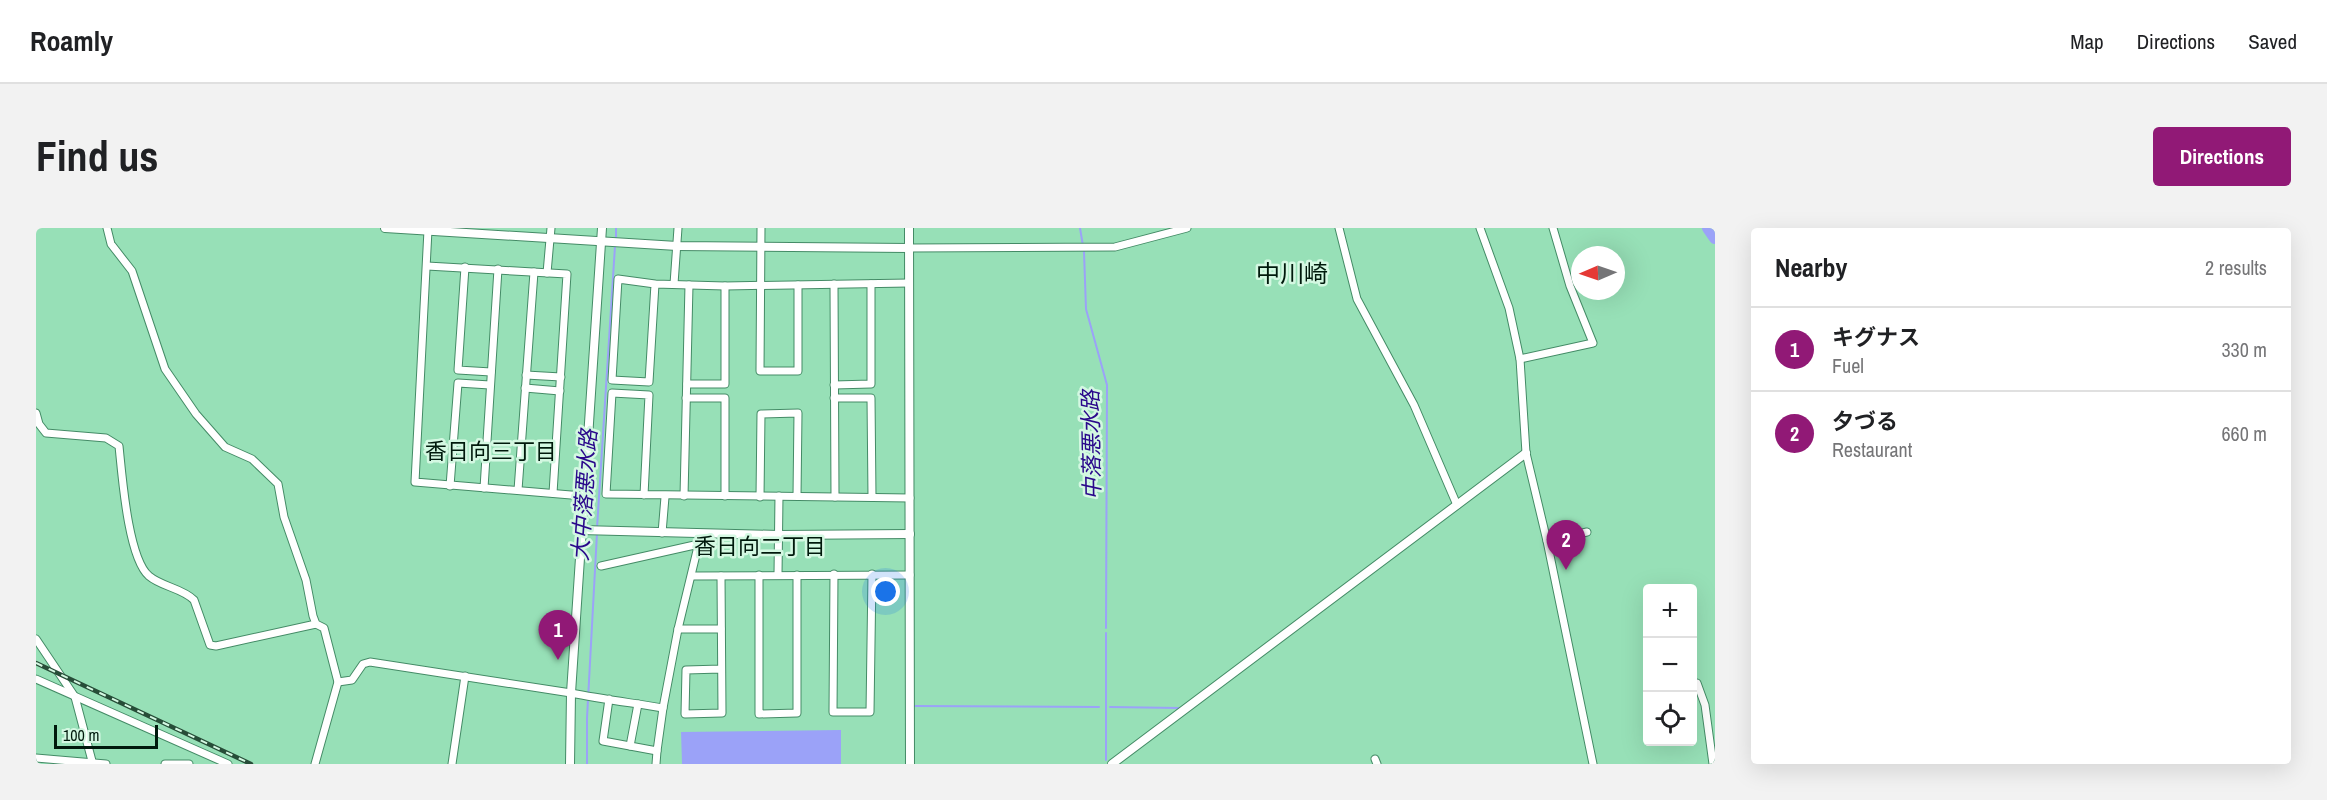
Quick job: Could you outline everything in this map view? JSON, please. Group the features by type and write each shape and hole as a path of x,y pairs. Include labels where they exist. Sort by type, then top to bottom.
{"street":[{"path":"107,228 111,244 132,271 165,369 196,414 225,447 252,459 278,484 284,517 306,580 316,624"},
{"path":"385,228 611,243 761,248 1115,247 1187,228"},
{"path":"547,273 551,228"},
{"path":"570,764 581,530 611,243 602,228"},
{"path":"674,284 678,228"},
{"path":"761,228 760,371 798,371 798,285"},
{"path":"909,228 910,764"},
{"path":"1339,228 1357,300 1414,405 1457,505"},
{"path":"1480,228 1505,291 1520,359 1526,453 1547,541 1593,764"},
{"path":"1520,359 1593,343 1570,286 1552,228"},
{"path":"428,230 415,482 584,496"},
{"path":"426,266 567,274 554,493"},
{"path":"465,267 458,370 491,372"},
{"path":"484,488 498,269"},
{"path":"518,490 534,272"},
{"path":"655,284 650,382 612,380 618,279 655,284 725,286 909,283"},
{"path":"834,284 835,497"},
{"path":"834,385 872,384 871,284"},
{"path":"684,496 689,285"},
{"path":"687,384 725,384 725,286"},
{"path":"526,375 561,377"},
{"path":"450,486 458,383 490,385"},
{"path":"525,388 560,390"},
{"path":"644,495 649,395 612,393 606,494 665,497 910,498"},
{"path":"686,398 725,398 725,496"},
{"path":"834,398 871,398 872,497"},
{"path":"36,413 39,424 46,433 106,438 119,446 126,509 142,570 159,582 194,600 210,645 225,645 316,624 324,628 338,682 315,764"},
{"path":"760,497 761,414 798,413 797,496"},
{"path":"1112,764 1526,453"},
{"path":"778,496 778,575"},
{"path":"662,533 665,497"},
{"path":"581,530 778,535 910,534"},
{"path":"1547,541 1587,532"},
{"path":"656,764 663,708 678,629 701,534"},
{"path":"601,566 699,544"},
{"path":"834,574 833,712 870,712 872,574"},
{"path":"759,575 759,714 797,713 797,575"},
{"path":"692,576 910,575"},
{"path":"721,576 722,713 685,714 686,670 721,669"},
{"path":"678,629 721,629"},
{"path":"36,639 75,697 92,761"},
{"path":"338,682 352,680 363,664 370,662 663,708"},
{"path":"452,764 465,676"},
{"path":"36,679 228,764"},
{"path":"1697,682 1705,705 1713,764"},
{"path":"609,699 603,741 657,751"},
{"path":"630,746 638,704"},
{"path":"36,758 106,764"},
{"path":"165,764 189,764"}],"water":[{"path":"841,730 841,764 682,764 681,732"}],"waterway":[{"name":"大中落悪水路","path":"616,228 616,240"},
{"name":"中落悪水路","path":"1080,228 1084,252 1086,309 1107,385 1106,628"},
{"path":"1708,228 1715,238"},
{"name":"大中落悪水路","path":"597,528 615,246"},
{"name":"大中落悪水路","path":"587,764 587,718 597,533"},
{"name":"中落悪水路","path":"1106,633 1106,760"},
{"path":"914,706 1099,707"},
{"path":"1110,707 1179,708"}],"railway":[{"path":"36,663 251,764"}],"place":[{"name":"夕づる","path":"1566,570"},
{"name":"キグナス","path":"558,660"}],"district":[{"name":"中川崎","path":"1292,274"},
{"name":"香日向三丁目","path":"491,451"},
{"name":"香日向二丁目","path":"760,546"}]}
